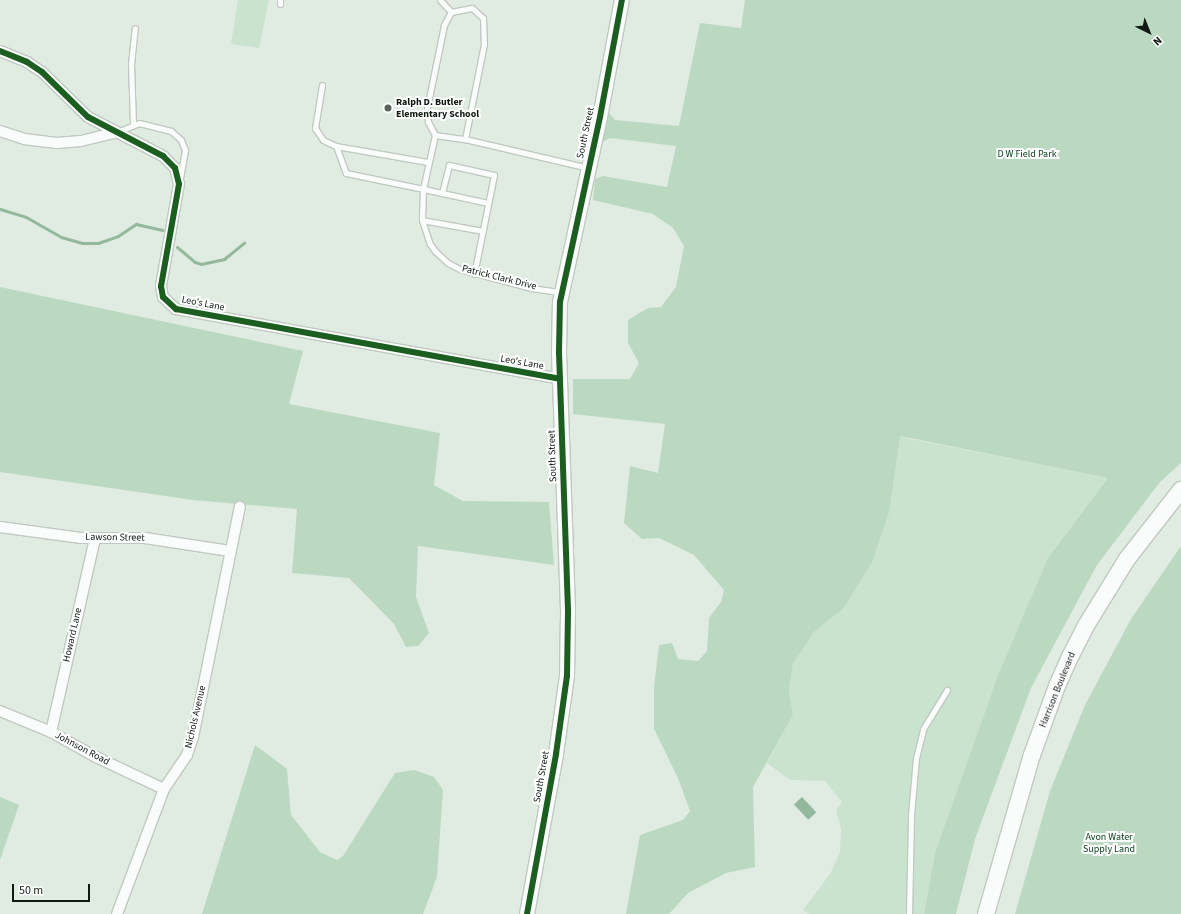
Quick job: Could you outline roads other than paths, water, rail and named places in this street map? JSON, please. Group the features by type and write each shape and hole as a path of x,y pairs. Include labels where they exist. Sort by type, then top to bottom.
{"main road":[{"name":"Harrison Boulevard","path":"986,914 1032,755 1057,686 1071,655 1097,606 1127,559 1181,490"}],"street":[{"name":"South Street","path":"527,914 556,754 567,676 568,610 559,327 562,292 589,168 622,0"},
{"name":"Leo's Lane","path":"0,51 35,67 50,78 83,113 163,156 175,168 179,184 161,286 163,297 176,310 560,380"},
{"path":"0,131 24,140 57,143 81,141 116,132"},
{"name":"Nichols Avenue","path":"117,914 164,789 187,755 193,737 240,507"},
{"name":"Lawson Street","path":"0,526 95,539 145,538 230,551"},
{"name":"Howard Lane","path":"50,732 95,539"},
{"name":"Johnson Road","path":"0,711 50,732 96,757 164,789"}],"lane":[{"path":"440,0 451,12"},
{"path":"451,12 472,8 480,14 485,24 484,44 464,139"},
{"path":"451,12 444,25 427,108 428,122 435,135 464,139 589,168"},
{"path":"133,124 130,64 135,28"},
{"path":"322,85 315,128 323,140 336,146 428,162"},
{"path":"116,132 133,124 153,125 170,131 181,140 185,150 179,184"},
{"name":"Patrick Clark Drive","path":"435,135 423,188 422,220 430,244 435,251 448,263 474,274 562,292"},
{"path":"336,146 346,173 423,188 488,203"},
{"path":"442,193 449,165 494,175 484,231 474,274"},
{"path":"422,220 484,231"},
{"path":"909,914 912,815 916,758 923,729 947,690"}],"waterway":[{"path":"0,209 26,217 61,237 82,243 98,243 118,236 136,224 162,230"},
{"path":"177,247 195,262 201,264 224,259 244,243"}],"place":[{"name":"Ralph D. Butler Elementary School","path":"388,108"}],"park label":[{"name":"D W Field Park","path":"1027,155"},
{"name":"Avon Water Supply Land","path":"1109,842"}]}
